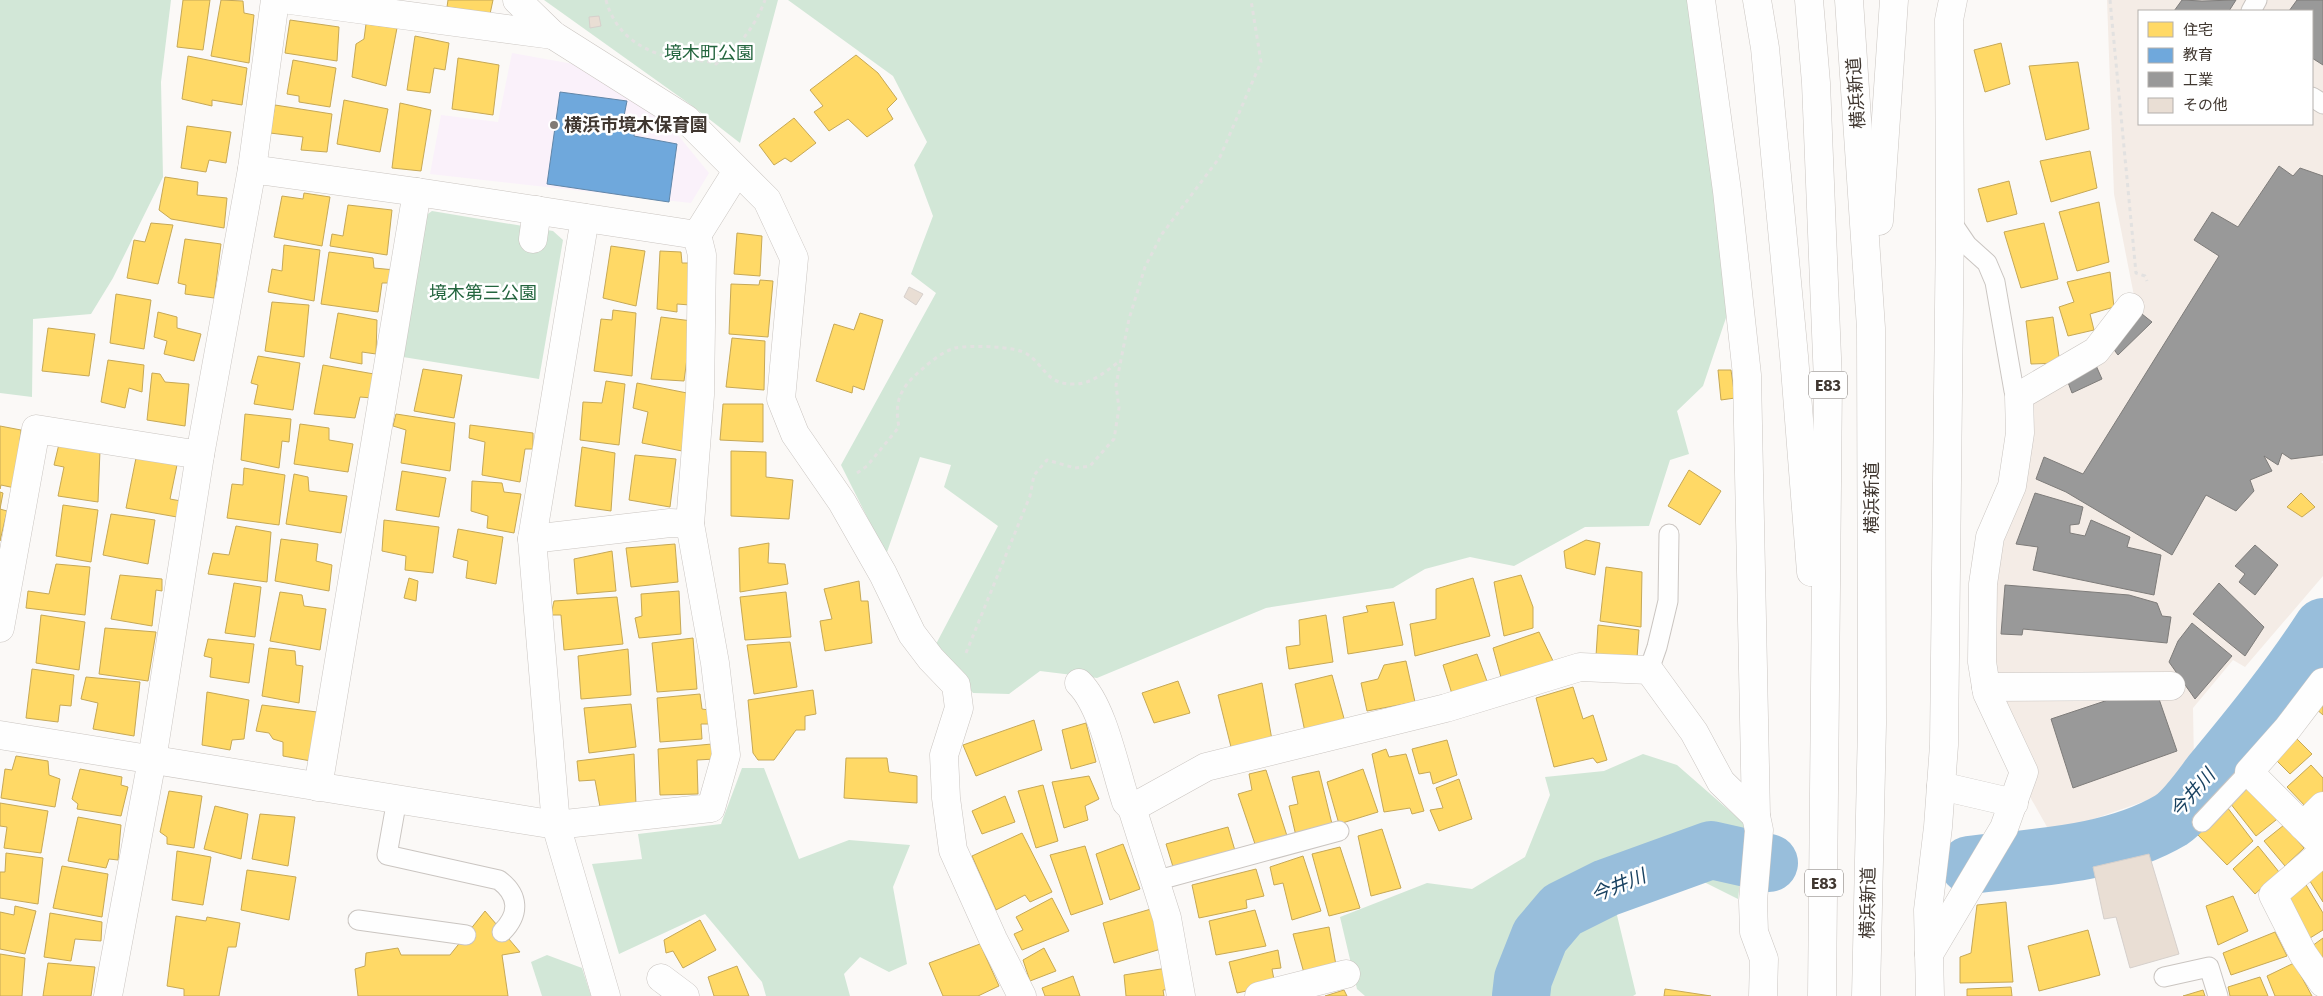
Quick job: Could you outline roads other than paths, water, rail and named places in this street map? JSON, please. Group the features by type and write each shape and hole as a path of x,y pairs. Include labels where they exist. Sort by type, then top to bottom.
{"main road":[{"path":"108,996 152,760 200,455 252,169 275,0"},
{"path":"290,0 553,35"},
{"path":"517,0 553,35 686,119 767,200 794,258 781,399 795,434 833,489 883,574 912,634 956,685 959,708 944,755 946,798 953,850 993,940 1022,996"},
{"path":"1701,0 1727,191 1747,375 1757,823 1753,901 1754,932 1764,959 1763,996"},
{"path":"1757,0 1765,48 1794,356 1826,770"},
{"name":"E83","path":"1809,0 1816,83 1828,382 1826,770 1822,996"},
{"name":"横浜新道","path":"1849,0 1872,328 1872,724 1866,996"},
{"path":"1872,328 1894,0"},
{"path":"1930,996 1928,910 1938,827 1944,745 1950,220 1950,20 1953,0"},
{"path":"252,169 697,235"},
{"path":"0,735 556,825 710,808 726,755 715,663 690,524 700,395 702,255 697,235 737,171"},
{"path":"318,787 398,348 417,192"},
{"path":"533,239 537,210"},
{"path":"584,218 532,540 556,825 606,996"},
{"path":"1928,954 1956,911 2004,828 2024,772 1986,687 1982,662 1983,584 1990,537 2012,486 2020,433 2019,396 2096,351 2130,307"},
{"path":"0,628 36,429 200,455"},
{"path":"532,540 670,523 690,524"},
{"path":"1132,808 1206,767 1446,708 1580,667 1649,670 1694,732 1720,782 1757,823"},
{"path":"2323,682 2288,728 2249,772 2323,846"},
{"path":"1079,683 1088,692 1098,713 1126,802 1132,808 1167,918 1181,996"},
{"path":"1986,687 2171,686"},
{"path":"1941,786 2014,803"},
{"path":"2303,826 2323,806"},
{"path":"2323,852 2273,895 2303,954 2323,984"},
{"path":"1259,996 1346,974"},
{"path":"661,978 685,996"}],"lane":[{"path":"1950,220 1967,245 1987,263 1994,282 2014,391 2019,396"},
{"path":"1649,670 1657,647 1668,601 1669,534"},
{"path":"2202,822 2249,772"},
{"path":"397,800 387,854 499,880 510,889 515,901 514,913 510,924 502,932"},
{"path":"1155,882 1339,830"},
{"path":"358,920 466,935"},
{"path":"2164,977 2209,967 2218,996"}],"waterway":[{"name":"今井川","path":"1969,865 2073,853 2099,848 2148,832 2177,816 2284,683 2323,627"},
{"name":"今井川","path":"1521,996 1523,979 1540,936 1562,910 1606,888 1711,850 1769,863"}],"place":[{"name":"横浜市境木保育園","path":"554,125"}],"park label":[{"name":"境木町公園","path":"709,53"},
{"name":"境木第三公園","path":"483,293"}]}
